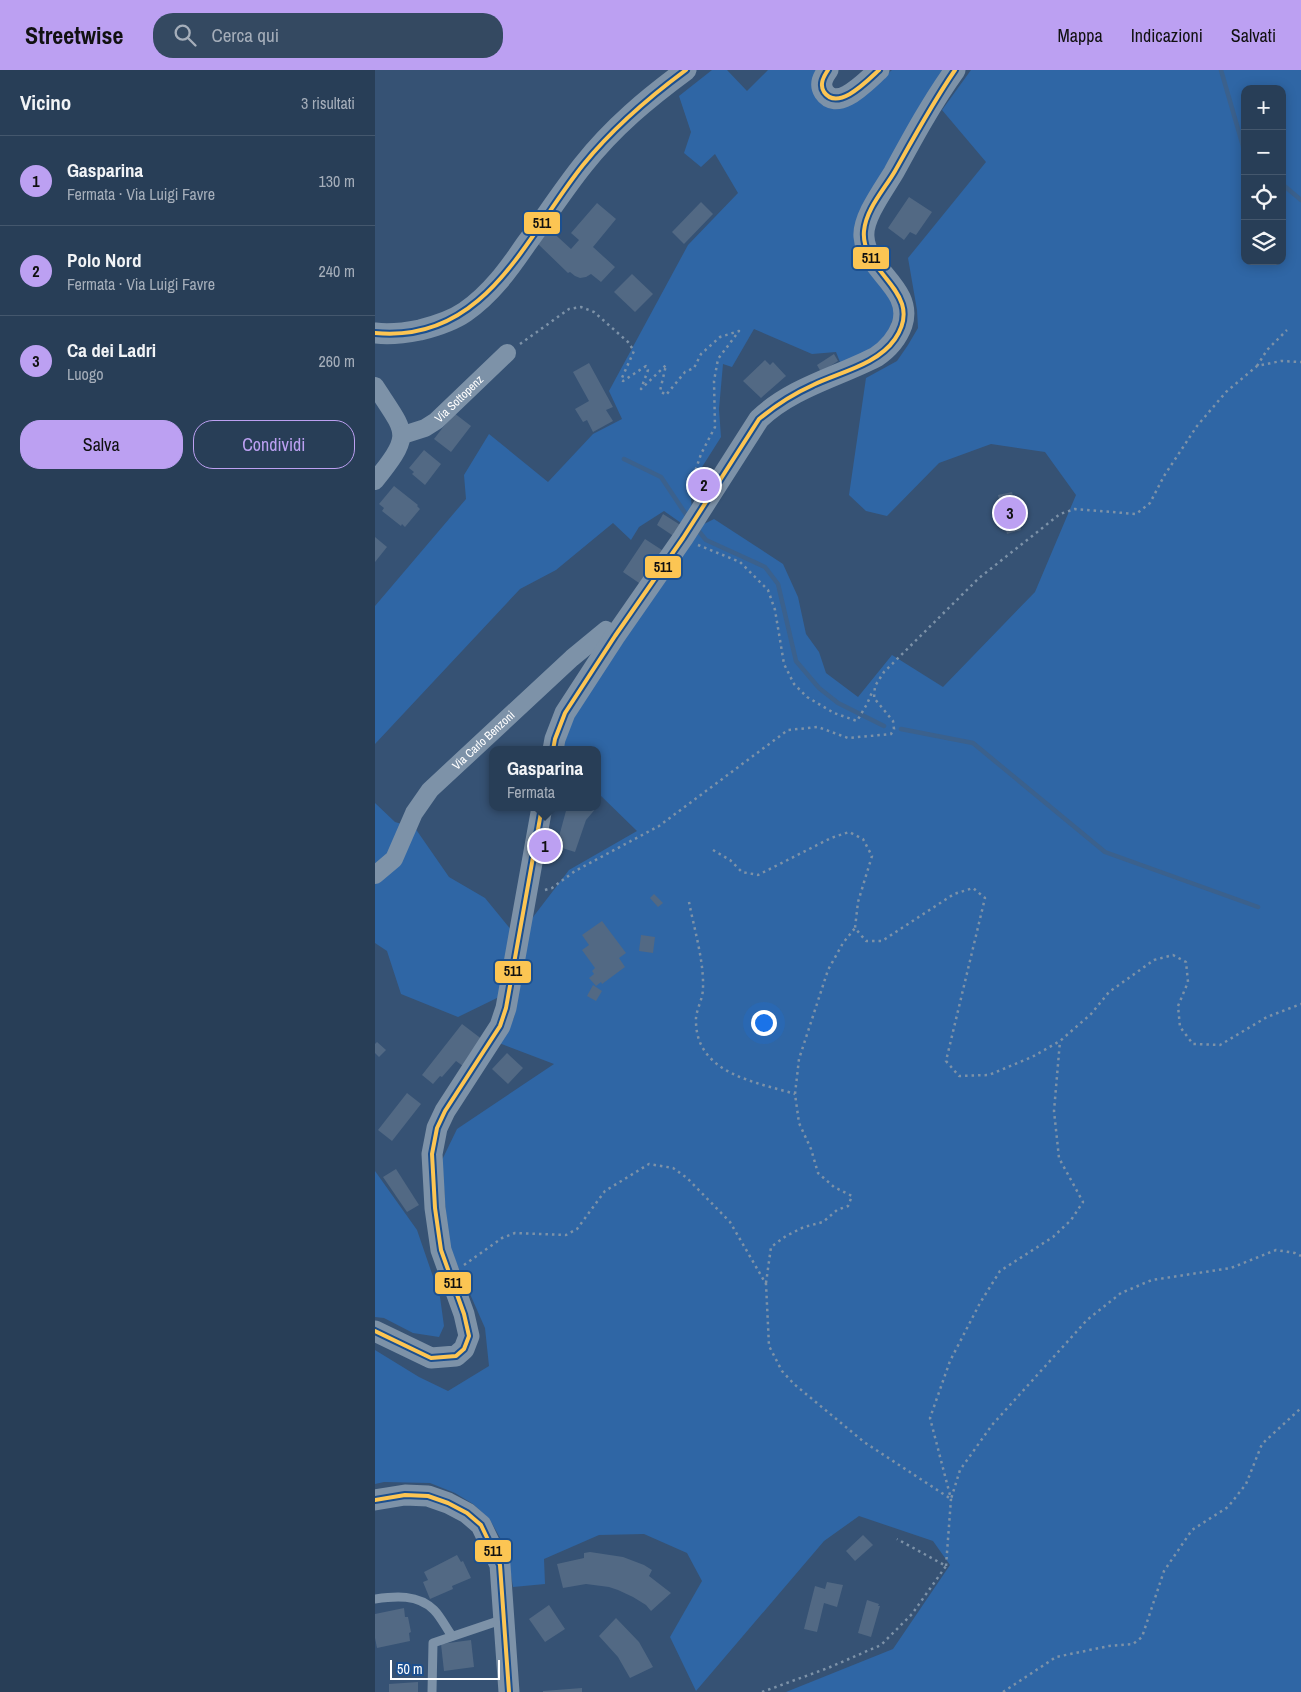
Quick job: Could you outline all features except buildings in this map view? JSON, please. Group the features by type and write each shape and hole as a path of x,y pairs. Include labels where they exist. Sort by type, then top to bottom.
{"street":[{"path":"375,333 407,333 436,326 464,312 480,301 514,261 596,150 643,103 686,70"},
{"path":"828,70 823,78 822,89 828,96 841,99 851,94 879,70"},
{"path":"554,746 565,713 615,636 683,538 747,435 759,419 768,410 792,396 876,357 888,348 898,336 904,315 902,303 894,286 869,254 863,232 873,209 928,111 955,70"},
{"name":"Via Sottopenz","path":"403,435 425,428 436,421 507,353"},
{"path":"375,386 396,418 403,435 401,445 394,457 375,481"},
{"name":"Via Carlo Benzoni","path":"375,875 394,859 414,813 430,790 571,658 605,630 615,636"},
{"path":"375,1331 431,1358 456,1356 464,1349 469,1336 464,1314 441,1250 435,1208 432,1154 437,1128 445,1111 500,1026 506,1008 541,811"},
{"path":"375,1500 405,1495 428,1496 448,1503 467,1513 481,1525 500,1565 509,1692"}],"lane":[{"path":"375,1599 395,1596 420,1600 434,1610 452,1636"},
{"path":"432,1692 433,1642 504,1618"}],"path":[{"path":"507,353 569,309 581,307 594,312 628,342 634,351 621,380 623,381 646,366 648,370 641,389 665,365 660,392 666,395 685,372 694,368 701,354 720,337 739,331 718,360 713,381 715,427 701,454 695,472 695,501 701,510"},
{"path":"683,538 740,562 768,590 775,610 784,664 794,684 807,696 835,713 857,721 884,672 979,578 1061,514 1075,509 1136,514 1150,503 1164,476 1197,426 1226,392 1257,366 1267,350 1287,330"},
{"path":"1257,366 1281,361 1301,362"},
{"path":"526,899 552,888 575,871 659,826 788,730 818,727 848,738 891,734 894,729 893,721 874,698 875,686"},
{"path":"713,850 730,860 742,872 758,875 831,838 849,832 863,839 872,856 858,902 855,928 843,943 828,970 799,1059 795,1094 799,1122 811,1149 818,1173 835,1187 852,1196 848,1206 837,1210 823,1222 804,1227 785,1236 771,1247 766,1284 769,1346 782,1371 794,1384 865,1442 951,1499"},
{"path":"855,928 866,942 882,941 954,894 973,888 985,898 946,1061 959,1076 989,1075 1060,1041 1091,1014 1109,992 1154,960 1173,955 1186,962 1188,982 1178,1006 1180,1027 1193,1044 1220,1045 1267,1017 1301,1004"},
{"path":"689,902 701,966 703,989 695,1021 700,1046 717,1066 746,1080 795,1094"},
{"path":"951,1499 930,1418 950,1361 980,1303 1000,1271 1053,1237 1071,1220 1083,1202 1059,1158 1054,1111 1060,1041"},
{"path":"449,1275 502,1238 515,1233 566,1235 577,1228 605,1191 649,1164 673,1168 687,1178 730,1222 766,1284"},
{"path":"762,1692 828,1668 881,1645 912,1614 946,1566 951,1499 959,1470 992,1425 1087,1320 1121,1293 1152,1280 1231,1268 1276,1250 1295,1253 1301,1256"},
{"path":"1003,1692 1056,1657 1109,1646 1133,1644 1141,1637 1164,1571 1192,1530 1228,1506 1246,1484 1262,1444 1301,1408"},
{"path":"897,1539 946,1566"}],"shaded area":[{"path":"712,70 727,70 747,91 768,70 819,70 813,88 858,99 892,70 947,70 854,235 855,243 862,257 882,281 890,297 895,314 885,339 842,367 836,352 812,354 754,329 732,367 723,364 719,409 721,437 690,486 692,511 684,525 664,511 639,527 631,540 613,523 556,570 520,589 375,744 375,606 466,499 464,475 489,434 548,482 593,434 622,419 609,391 688,245 738,193 715,154 701,167 684,153 691,132 679,96"},
{"path":"971,70 1301,70 1301,1692 786,1692 893,1649 950,1565 933,1541 859,1516 824,1541 696,1691 670,1637 702,1581 687,1553 644,1534 599,1535 544,1559 545,1584 513,1587 507,1550 490,1520 473,1504 455,1493 430,1483 384,1482 375,1484 375,1350 419,1377 448,1391 489,1366 485,1328 448,1244 442,1160 457,1129 554,1064 499,1043 514,1018 530,921 569,870 637,831 601,796 601,746 564,746 568,727 634,622 702,525 714,519 783,564 798,597 806,634 819,652 826,673 858,697 892,655 943,687 1035,592 1076,495 1045,452 991,444 939,463 887,516 866,511 849,495 866,378 897,361 918,328 917,310 908,258 986,162 942,110"},
{"path":"375,803 395,822 415,828 449,877 485,898 512,931 499,997 458,1017 401,994 387,951 375,943"},
{"path":"375,1171 417,1230 440,1297 444,1326 439,1337 413,1333 384,1318 375,1317"}],"waterway":[{"path":"1221,70 1241,139"},
{"path":"1286,187 1301,200"},
{"path":"624,459 661,477 689,519"},
{"path":"697,529 706,540 765,567 778,584 796,661 819,688 838,703 884,726"},
{"path":"901,729 973,743 1105,852 1258,907"}],"transit line":[{"name":"511","path":"375,333 413,332 446,321 475,303 499,280 521,252 594,151 631,114 686,70"},
{"name":"511","path":"828,70 822,86 824,92 830,97 837,98 853,92 879,70"},
{"name":"511","path":"554,746 565,713 615,636 683,538 759,419 778,404 799,392 868,362 887,348 895,339 903,323 903,308 898,295 880,271 865,246 865,223 876,200 955,70"},
{"name":"511","path":"375,1331 431,1358 456,1356 464,1349 469,1336 464,1314 441,1250 435,1208 432,1154 437,1128 445,1111 500,1026 506,1008 541,811"},
{"name":"511","path":"375,1500 405,1495 428,1496 448,1503 467,1513 481,1525 500,1565 509,1692"}],"place":[{"name":"Polo Nord","path":"704,485"},
{"name":"Ca dei Ladri","path":"1010,513"},
{"name":"Gasparina","path":"545,846"}]}
